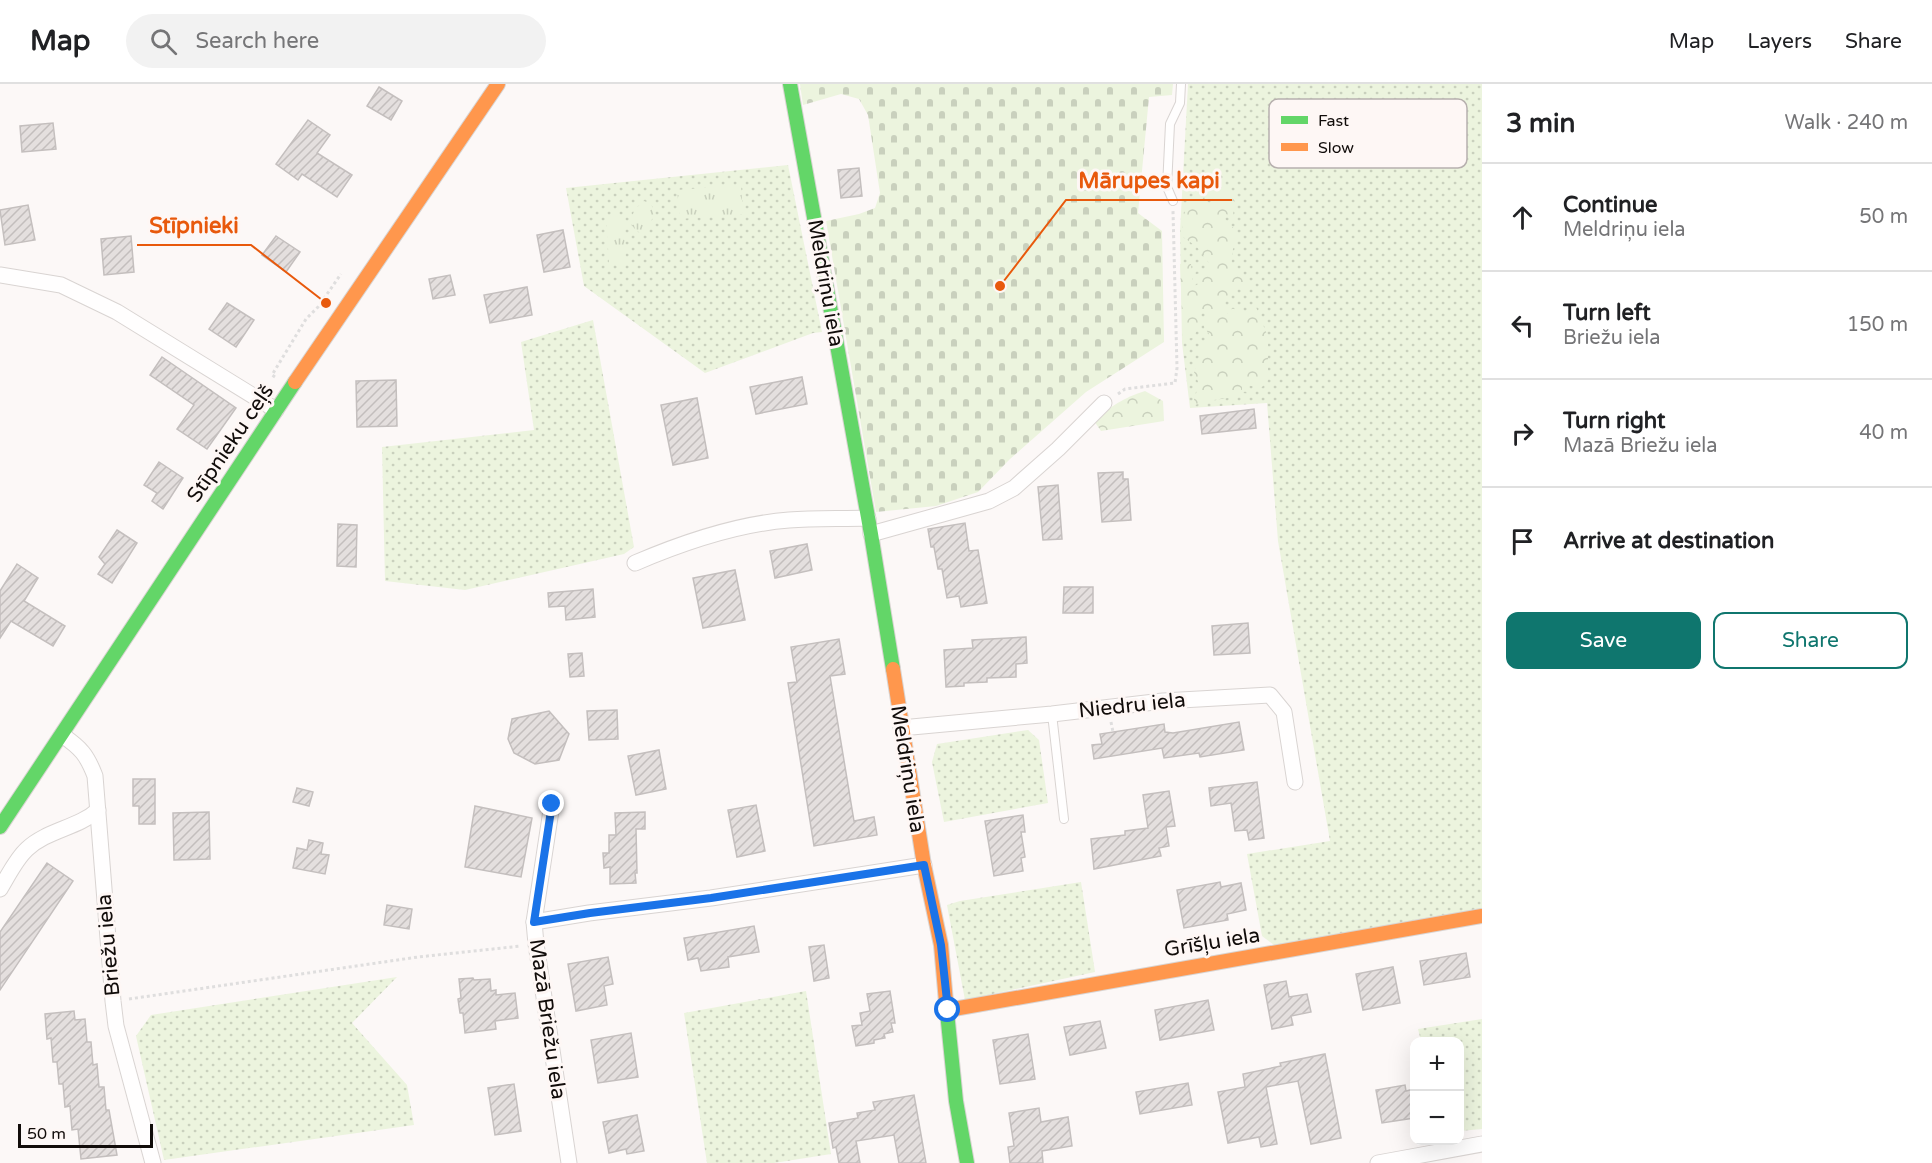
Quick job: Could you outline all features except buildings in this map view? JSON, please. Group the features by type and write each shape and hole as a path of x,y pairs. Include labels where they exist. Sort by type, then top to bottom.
{"street":[{"name":"Stīpnieku ceļš","path":"0,827 276,410 498,84"},
{"name":"Meldriņu iela","path":"790,84 871,534 924,865 941,945 956,1101 967,1163"},
{"path":"0,274 61,285 117,312 276,410"},
{"path":"871,534 989,501 1014,488 1058,449 1104,403"},
{"path":"635,563 681,543 750,525 789,520 868,518"},
{"name":"Niedru iela","path":"901,728 1163,701 1270,695 1284,712 1295,782"},
{"name":"Briežu iela","path":"62,735 78,745 89,758 95,776 113,1001 117,1026 153,1163"},
{"name":"Mazā Briežu iela","path":"552,804 534,922 569,1163"},
{"path":"0,889 27,849 40,840 89,818 98,810"},
{"path":"534,922 711,898 924,865"},
{"name":"Grīšļu iela","path":"948,1010 1482,916"},
{"path":"1378,1163 1482,1144"}],"lane":[{"path":"1173,201 1167,187 1170,124 1179,104 1180,84"},
{"path":"1052,714 1064,819"}],"path":[{"path":"1104,403 1125,390 1175,383 1177,368 1173,201"},
{"path":"113,1001 418,957 536,945"}],"green space":[{"path":"800,84 1173,84 1172,95 1149,97 1138,213 1162,231 1164,342 1086,392 1010,459 978,492 936,506 876,512 826,221 875,208 880,193 868,115 859,99 841,94 803,105"},
{"path":"1188,84 1482,84 1482,911 1274,945 1262,936 1247,854 1330,841 1278,541 1267,403 1190,408 1182,343 1180,231"},
{"path":"788,165 822,332 813,333 705,373 584,286 566,188"},
{"path":"741,185 743,214 680,219 677,190"},
{"path":"1224,188 1234,200 1233,219 1227,214 1223,217 1240,235 1233,249 1231,266 1238,275 1248,277 1247,295 1239,286 1232,288 1223,304 1227,308 1227,314 1233,308 1241,314 1252,310 1254,302 1268,337 1268,380 1262,387 1242,385 1242,393 1256,394 1207,401 1192,406 1199,384 1194,372 1209,334 1204,327 1207,312 1200,310 1200,326 1192,338 1183,339 1180,264 1191,264 1193,287 1198,284 1196,274 1203,273 1209,263 1197,247 1183,237 1183,219 1186,209 1197,195 1214,205 1211,191"},
{"path":"644,201 652,207 654,217 649,223 647,233 641,234 630,221 635,209"},
{"path":"623,215 626,264 609,264 606,216"},
{"path":"593,320 634,547 624,554 465,590 385,581 382,447 534,430 521,342"},
{"path":"1145,391 1163,401 1164,421 1101,431 1094,421 1105,411"},
{"path":"1028,730 1039,740 1048,803 944,822 932,762 937,744"},
{"path":"1081,882 1095,972 965,1000 947,905"},
{"path":"397,977 352,1023 407,1085 414,1125 164,1160 136,1036 151,1015"},
{"path":"806,991 831,1154 774,1163 707,1163 684,1013"},
{"path":"1482,1019 1482,1129 1464,1131 1464,1037 1420,1037 1418,1029"}],"traffic: fast":[{"path":"790,84 893,669"},
{"path":"0,827 295,382"},
{"path":"946,1002 956,1101 967,1163"}],"traffic: slow":[{"path":"295,382 498,84"},
{"path":"893,669 924,865 941,945 946,1002"},
{"path":"948,1010 1482,916"}],"place":[{"name":"Mārupes kapi","path":"1000,286"},
{"name":"Stīpnieki","path":"326,303"}],"route":[{"path":"552,804 534,922 711,898 924,865 941,945 948,1010"}]}
